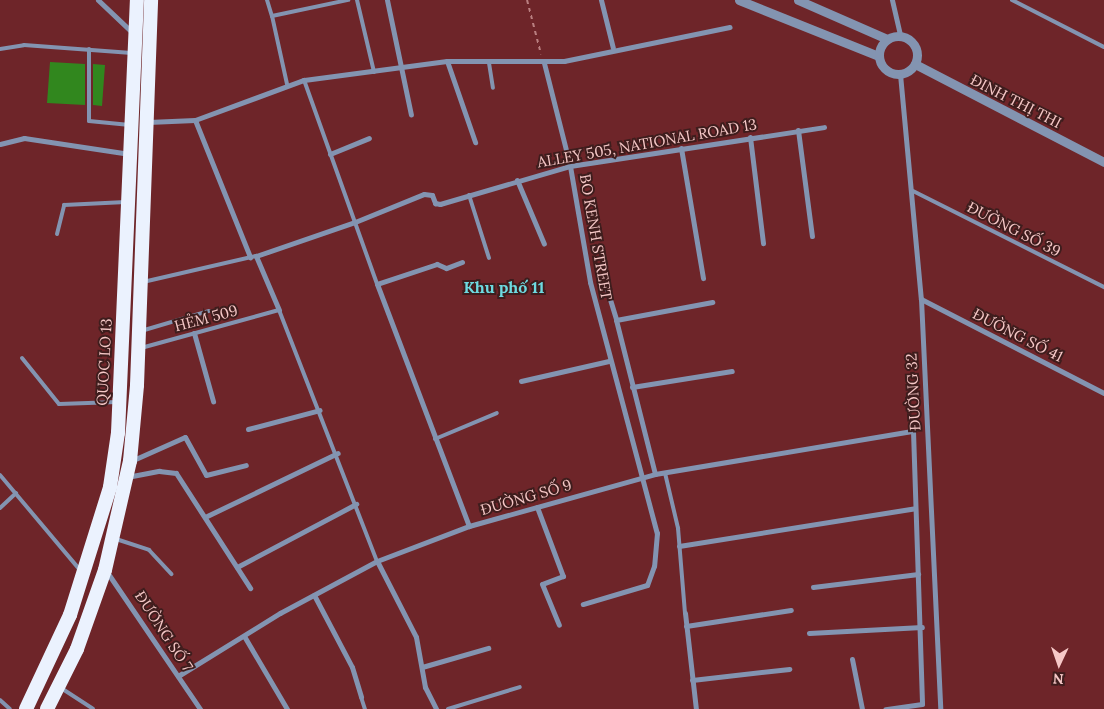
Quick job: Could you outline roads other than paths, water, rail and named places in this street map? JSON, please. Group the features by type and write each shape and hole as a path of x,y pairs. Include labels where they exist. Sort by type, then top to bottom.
{"highway":[{"name":"QUOC LO 13","path":"26,709 57,647 85,575 110,487 119,402 137,0"},
{"path":"47,709 59,687 105,570 130,461 139,332 151,0"}],"street":[{"path":"98,0 136,35"},
{"path":"387,0 399,71 412,115"},
{"path":"601,0 613,48"},
{"path":"739,0 878,56 883,68 900,74 915,64 915,47 900,36 892,0"},
{"path":"798,0 887,39 900,36"},
{"path":"147,122 195,120 287,84 304,80 399,71 447,61 544,63 613,48 730,27"},
{"path":"878,56 887,39"},
{"path":"447,61 475,142"},
{"name":"BO KENH STREET","path":"544,63 570,166 590,282 640,478 657,533 650,581 643,587 583,604"},
{"name":"ĐINH THỊ THI","path":"915,64 1104,162"},
{"name":"ĐƯỜNG 32","path":"900,74 913,191 921,299 940,709"},
{"path":"195,120 253,257 279,310"},
{"name":"ALLEY 505, NATIONAL ROAD 13","path":"253,257 355,222 424,194 432,195 438,204 570,166 824,127"},
{"path":"798,130 812,236"},
{"path":"750,137 763,244"},
{"path":"0,144 24,138 130,154"},
{"path":"330,154 369,138"},
{"path":"682,148 703,278"},
{"path":"517,180 544,244"},
{"path":"462,262 446,268 437,264 377,284 469,526"},
{"path":"605,283 655,474"},
{"name":"ĐƯỜNG SỐ 41","path":"921,299 1104,393"},
{"path":"616,320 712,302"},
{"path":"194,333 213,401"},
{"path":"522,381 609,361"},
{"path":"632,387 732,371"},
{"path":"248,429 320,410"},
{"name":"ĐƯỜNG SỐ 9","path":"178,676 314,595 377,561 469,526 655,474 913,431 915,508"},
{"path":"130,461 185,437 206,475 246,465"},
{"path":"207,516 338,453"},
{"path":"127,477 159,471 176,473 207,516 250,588"},
{"path":"238,567 356,504"},
{"path":"537,507 564,576 542,584 558,625"},
{"path":"679,546 915,508 922,627 922,704 886,709"},
{"path":"377,561 416,637 422,667 436,709"},
{"name":"ĐƯỜNG SỐ 7","path":"105,570 122,589 200,709"},
{"path":"813,587 918,574"},
{"path":"314,595 352,667 361,697"},
{"path":"686,626 791,610"},
{"path":"685,613 696,709"},
{"path":"808,633 922,627"},
{"path":"244,636 287,709"},
{"path":"422,667 488,648"},
{"path":"852,660 862,709"},
{"path":"692,680 789,669"}],"lane":[{"path":"267,0 287,84"},
{"path":"272,16 348,0"},
{"path":"357,0 374,72"},
{"path":"1012,0 1104,47"},
{"path":"0,50 24,45 135,53"},
{"path":"89,50 88,121 132,126"},
{"path":"489,63 493,88"},
{"path":"304,80 377,284"},
{"name":"ĐƯỜNG SỐ 39","path":"913,191 1104,287"},
{"path":"469,195 489,258"},
{"path":"57,234 64,205 128,202"},
{"path":"141,282 253,257"},
{"path":"279,310 338,453 377,561"},
{"name":"HẺM 509","path":"138,349 279,310"},
{"path":"139,332 209,312"},
{"path":"22,358 60,404 119,402"},
{"path":"436,439 497,413"},
{"path":"665,472 679,546 685,613"},
{"path":"0,475 85,575"},
{"path":"0,508 16,493"},
{"path":"113,538 149,550 171,574"},
{"path":"59,687 93,709"},
{"path":"448,709 520,687"},
{"path":"361,697 365,709"},
{"path":"0,700 10,709"}],"district":[{"name":"Khu phố 11","path":"504,287"}]}
